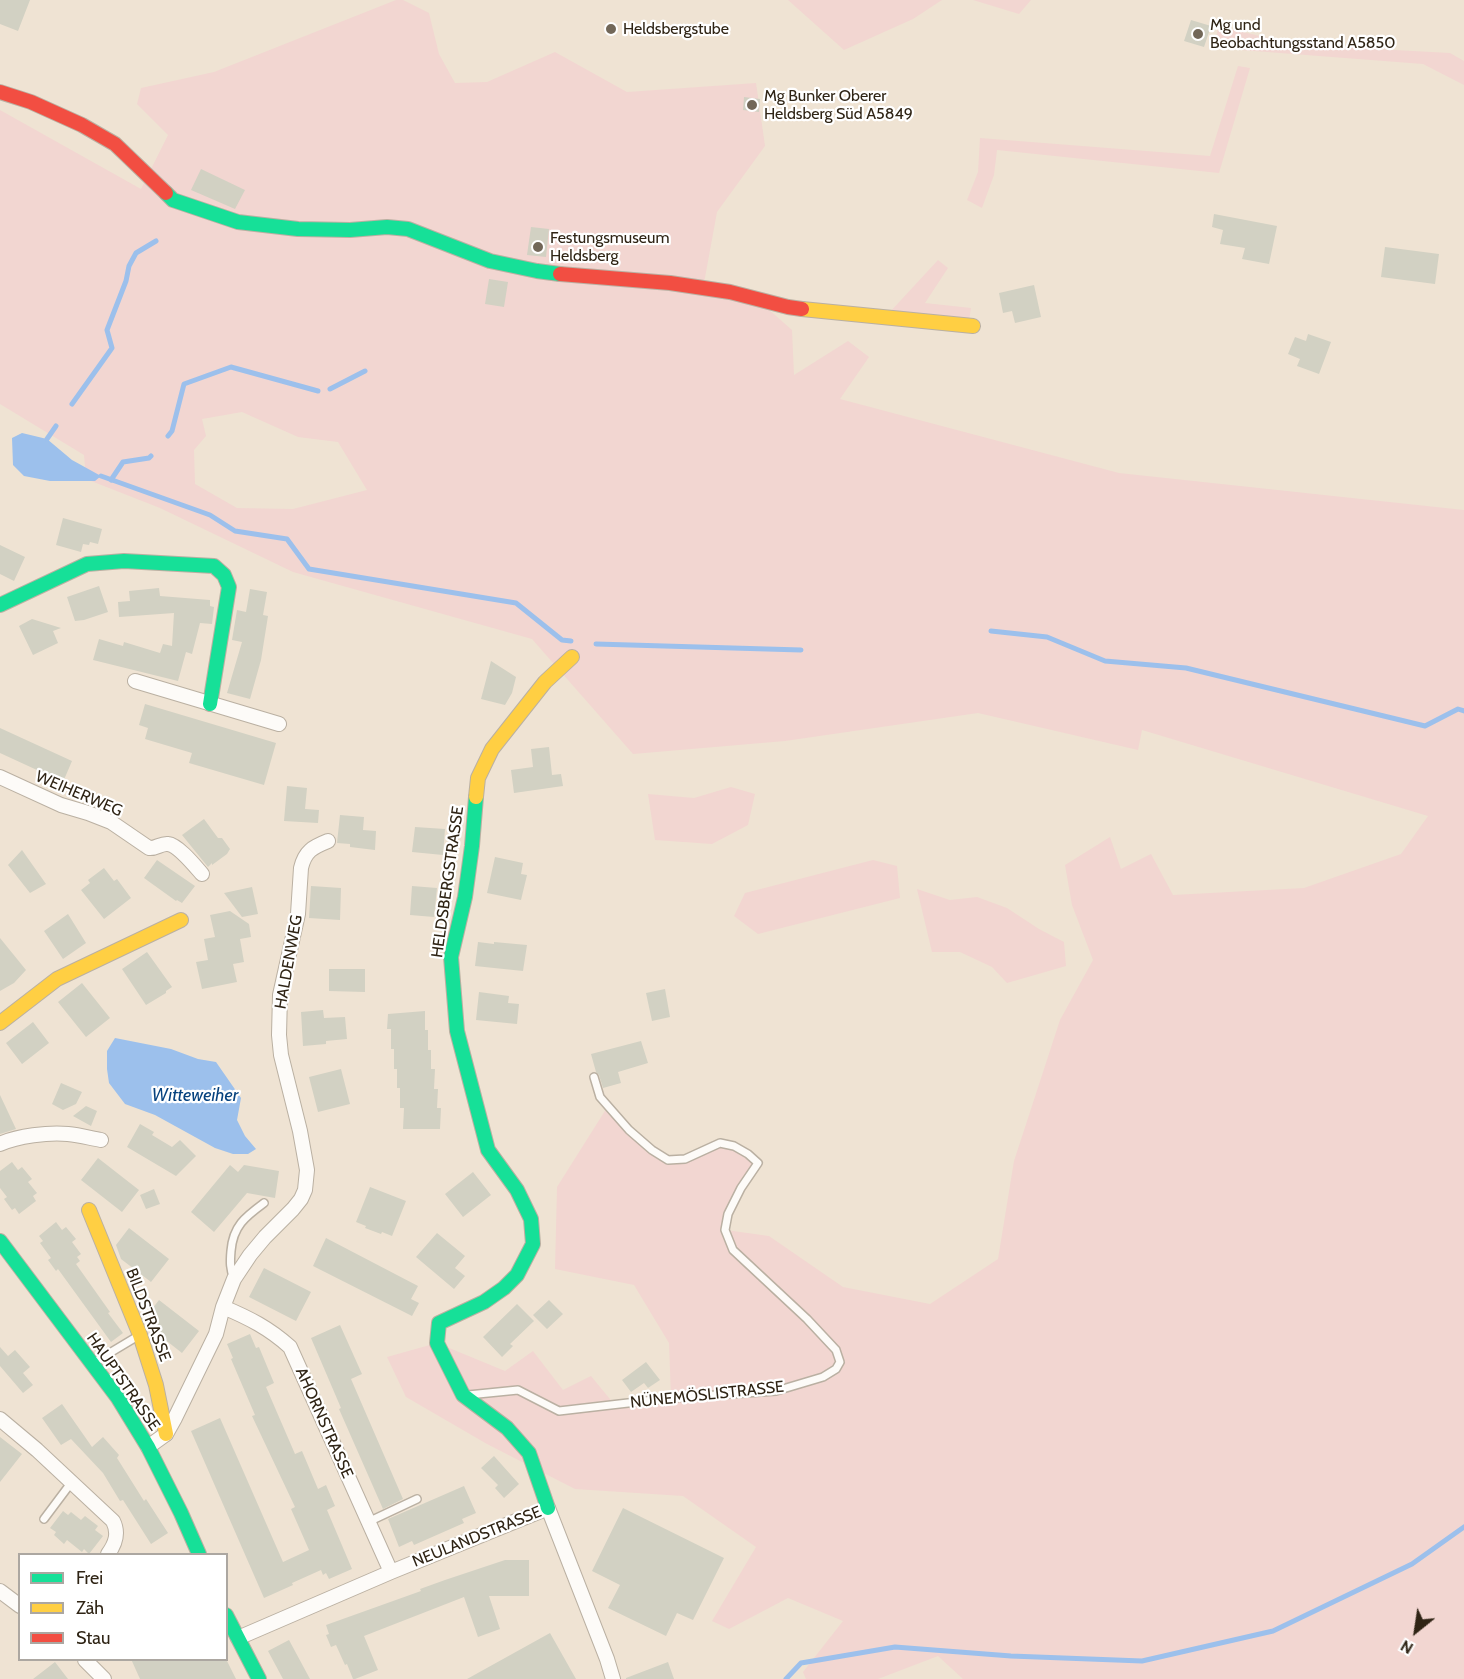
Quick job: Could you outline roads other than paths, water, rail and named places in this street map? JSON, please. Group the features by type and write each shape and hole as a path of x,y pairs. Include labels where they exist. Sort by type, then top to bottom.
{"street":[{"path":"0,92 31,102 82,125 115,144 172,200 238,222 298,229 350,230 387,227 408,229 490,261 537,271 670,283 730,292 788,307 973,326"},
{"path":"0,605 73,570 102,561 214,566 222,571 229,586 210,704"},
{"name":"HELDSBERGSTRASSE","path":"548,1508 529,1453 507,1428 463,1395 437,1343 440,1323 484,1302 504,1288 517,1275 533,1244 531,1220 522,1200 488,1150 457,1031 451,957 465,897 478,778 492,749 517,716 545,682 572,657"},
{"path":"135,681 279,724"},
{"name":"WEIHERWEG","path":"0,777 61,805 111,822 149,848 172,845 202,874"},
{"name":"HALDENWEG","path":"166,1434 216,1334 223,1306 234,1279 265,1236 301,1199 305,1190 307,1170 281,1055 280,995 298,914 303,860 312,848 328,842"},
{"path":"0,1023 57,979 181,921"},
{"path":"0,1144 43,1134 66,1134 101,1140"},
{"name":"BILDSTRASSE","path":"89,1210 140,1335 156,1385 166,1434"},
{"name":"HAUPTSTRASSE","path":"0,1240 118,1398 148,1447 199,1553"},
{"name":"AHORNSTRASSE","path":"223,1306 274,1332 290,1347 391,1572"},
{"path":"0,1419 38,1450 113,1521 117,1529 113,1547 109,1553"},
{"path":"148,1447 166,1434"},
{"name":"NEULANDSTRASSE","path":"238,1638 548,1508 613,1679"},
{"path":"0,1591 18,1604"},
{"path":"228,1619 259,1679"},
{"path":"87,1661 104,1679"}],"lane":[{"name":"NÜNEMÖSLISTRASSE","path":"463,1395 518,1390 560,1411 671,1398 776,1391 823,1377 836,1369 840,1362 836,1350 807,1318 733,1250 725,1230 728,1214 741,1188 758,1163 735,1146 720,1143 685,1159 668,1160 628,1130 600,1097 594,1077"},
{"path":"234,1279 230,1269 234,1234 247,1216 264,1203"},
{"path":"91,1364 140,1335"},
{"path":"44,1519 71,1483"},
{"path":"368,1522 417,1499"}],"water":[{"path":"22,433 47,439 72,460 101,476 95,481 50,481 24,476 13,465 12,438"},
{"name":"Witteweiher","path":"115,1038 171,1049 198,1059 216,1062 241,1098 237,1120 245,1136 256,1149 248,1154 233,1154 215,1148 155,1115 125,1104 109,1083 107,1051"}],"waterway":[{"path":"72,404 112,348 107,330 126,281 129,266 136,253 156,241"},
{"path":"168,436 172,431 184,384 231,367 318,391"},
{"path":"330,389 365,371"},
{"path":"47,439 56,426"},
{"path":"111,480 123,462 151,456"},
{"path":"101,476 210,515 235,531 287,539 309,569 516,603 562,640 571,641"},
{"path":"991,631 1047,637 1105,661 1186,668 1425,726 1458,709 1464,711"},
{"path":"596,644 801,650"},
{"path":"786,1679 801,1663 895,1647 1011,1656 1142,1661 1273,1631 1412,1564 1464,1527"}],"place":[{"name":"Heldsbergstube","path":"611,29"},
{"name":"Mg und Beobachtungsstand A5850","path":"1198,34"},
{"name":"Mg Bunker Oberer Heldsberg Süd A5849","path":"752,105"},
{"name":"Festungsmuseum Heldsberg","path":"538,247"}]}
